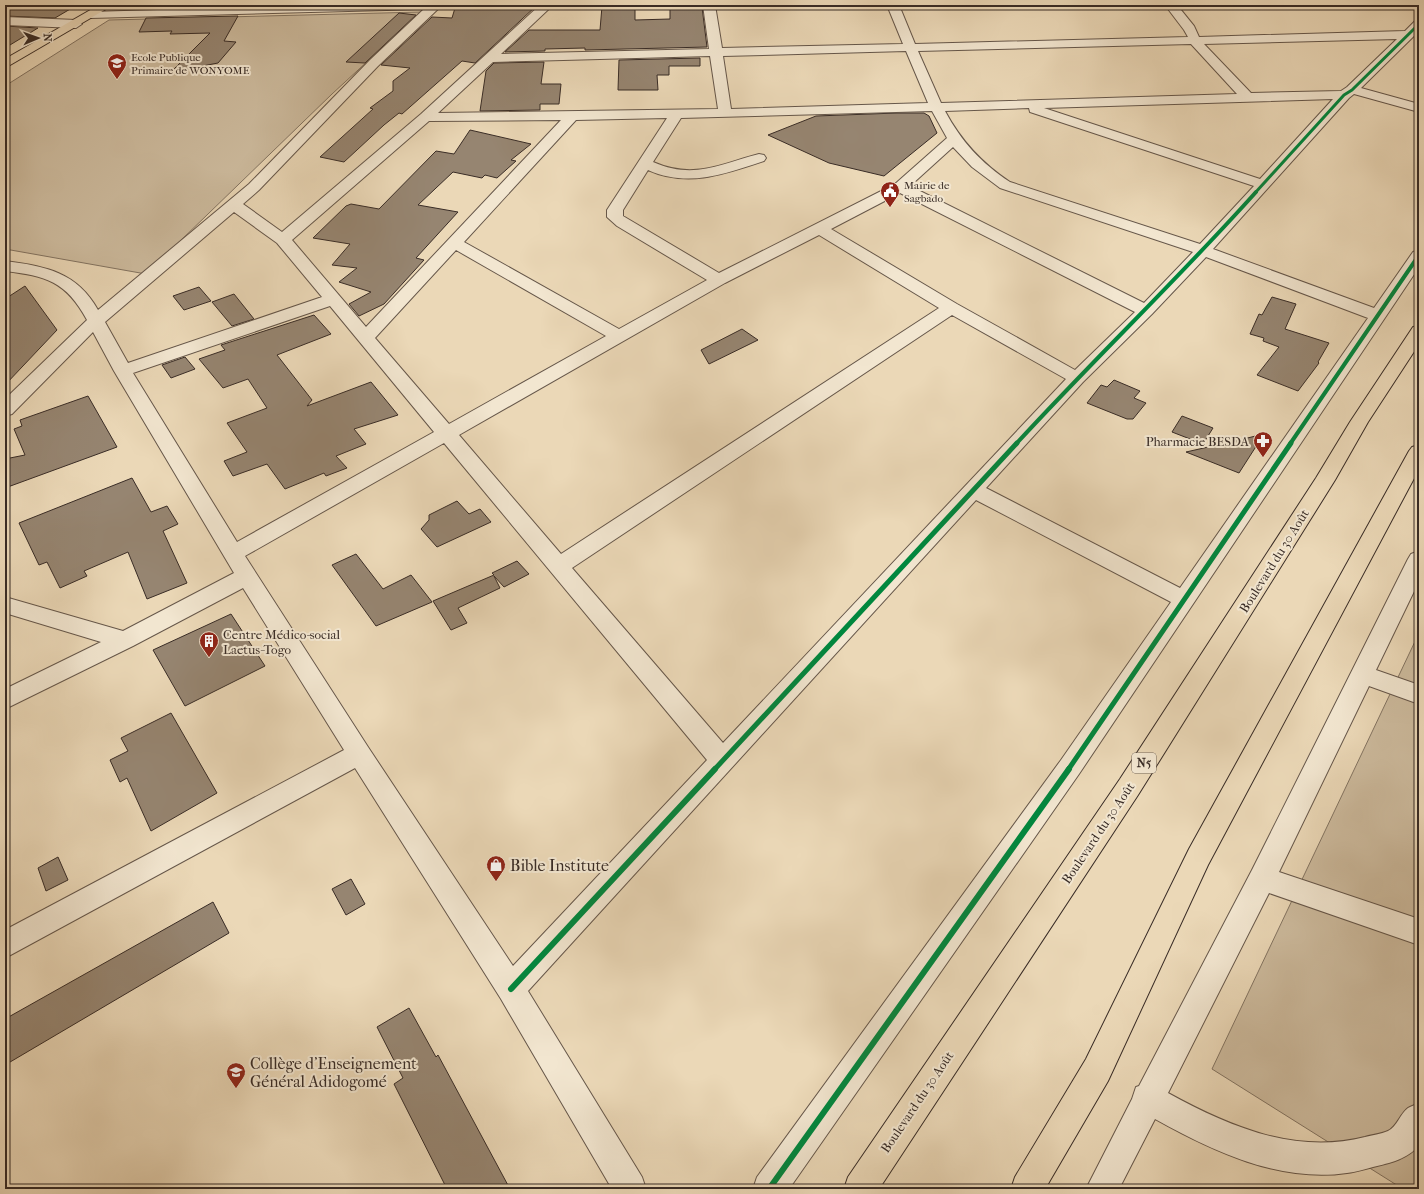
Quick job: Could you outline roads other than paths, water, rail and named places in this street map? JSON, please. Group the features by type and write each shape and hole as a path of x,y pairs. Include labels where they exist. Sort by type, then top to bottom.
{"main road":[{"path":"5,64 107,5"},
{"name":"Boulevard du 30 Août","path":"860,1189 1129,787 1321,487 1359,422 1419,331"},
{"path":"1027,1189 1097,1070 1198,857 1419,451"}],"street":[{"path":"5,410 95,321 254,187 374,63 435,5"},
{"path":"91,15 333,6 441,5"},
{"path":"283,240 426,117 548,5"},
{"path":"709,5 725,113"},
{"path":"893,5 936,107 954,139 988,174 1005,185 1204,251 1376,315"},
{"path":"1172,5 1190,28 1196,42 1246,96"},
{"path":"5,21 76,24"},
{"path":"490,58 911,49 1083,42 1196,42 1413,30"},
{"path":"511,988 1077,378 1115,343 1145,310 1204,251 1262,184 1348,92 1413,30"},
{"path":"426,117 571,117 1021,105 1348,92 1419,108"},
{"path":"1021,105 1262,184"},
{"path":"677,114 615,210 616,217 622,223 719,280"},
{"path":"367,337 571,117"},
{"path":"233,554 719,280 900,187 954,139"},
{"path":"645,164 661,172 675,175 689,175 714,173 758,158"},
{"path":"900,187 1145,310"},
{"path":"234,205 283,240 367,337 723,761"},
{"path":"819,228 951,308 1077,378"},
{"path":"455,243 620,337"},
{"path":"769,1189 1070,767 1376,315 1419,255"},
{"path":"5,266 37,270 51,275 68,284 85,301 123,371 233,554 359,754 511,988 630,1189"},
{"path":"123,371 334,299"},
{"path":"560,566 951,308"},
{"path":"973,490 1184,599"},
{"path":"1102,1189 1147,1098 1262,879 1419,559"},
{"path":"5,700 125,640 247,576"},
{"path":"5,605 125,640"},
{"path":"1362,674 1419,695"},
{"path":"5,945 359,754"},
{"path":"1262,879 1419,932"},
{"path":"1147,1098 1178,1116 1232,1140 1280,1155 1309,1160 1359,1157 1400,1142 1419,1118"}],"place":[{"name":"Ecole Publique Primaire de WONYOME","path":"117,80"},
{"name":"Mairie de Sagbado","path":"890,208"},
{"name":"Pharmacie BESDA","path":"1263,458"},
{"name":"Centre Médico-social Laetus-Togo","path":"209,658"},
{"name":"Bible Institute","path":"496,882"},
{"name":"Collège d'Enseignement Général Adidogomé","path":"236,1089"}]}
